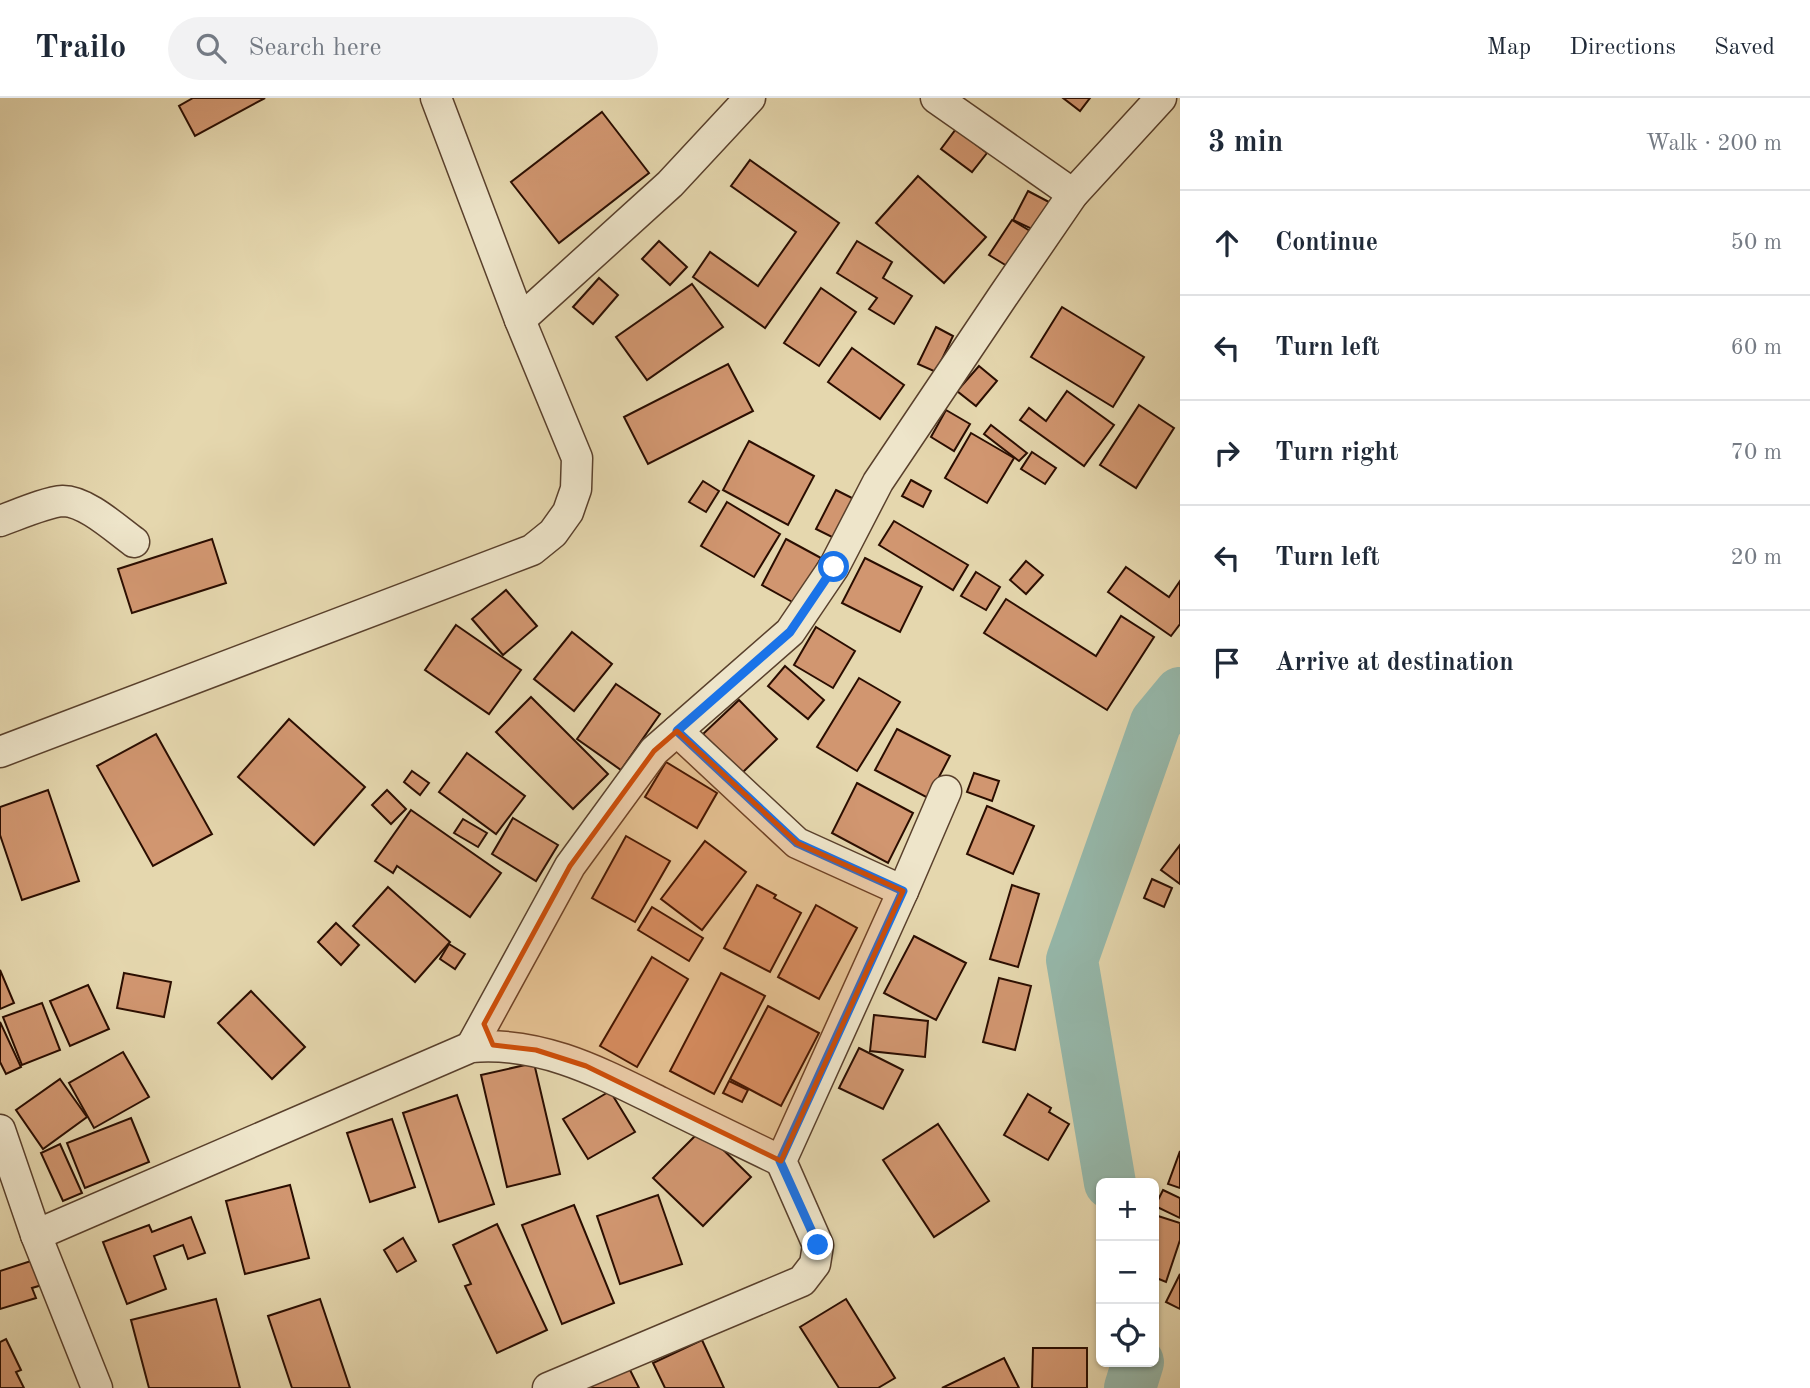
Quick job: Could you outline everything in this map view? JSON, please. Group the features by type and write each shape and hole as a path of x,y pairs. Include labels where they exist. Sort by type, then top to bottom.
{"street":[{"path":"0,752 532,550 554,533 568,512 576,489 577,458 520,320 436,98"},
{"path":"520,320 670,184 750,98"},
{"path":"936,98 1073,194"},
{"path":"483,1039 570,866 654,751 790,632 834,567 878,482 1073,194 1161,98"},
{"path":"0,521 49,504 63,501 77,503 134,542"},
{"path":"677,731 797,843 903,891"},
{"path":"780,1161 946,791"},
{"path":"36,1235 483,1039 586,1066 780,1161 818,1245 815,1264 802,1281 548,1388"},
{"path":"0,1130 36,1235 97,1388"}],"highlighted area":[{"path":"677,731 797,843 903,891 781,1161 586,1066 536,1050 493,1045 484,1024 570,866 654,751"}],"building":[{"path":"193,98 265,98 195,136 179,106"},
{"path":"1063,98 1090,98 1080,111"},
{"path":"602,112 649,173 559,243 511,182"},
{"path":"956,129 987,153 972,172 941,149"},
{"path":"750,160 839,223 765,328 693,277 710,252 758,286 796,232 731,186"},
{"path":"918,176 986,237 944,283 876,223"},
{"path":"1028,191 1049,202 1034,230 1013,220"},
{"path":"1012,220 1030,231 1007,266 989,255"},
{"path":"659,241 687,267 670,285 642,259"},
{"path":"857,241 892,262 883,278 912,296 894,324 869,309 877,298 837,273"},
{"path":"599,278 618,295 593,324 573,307"},
{"path":"692,284 723,327 647,380 616,337"},
{"path":"821,288 856,312 819,366 784,343"},
{"path":"1062,307 1144,357 1113,407 1031,357"},
{"path":"936,327 953,336 936,372 918,364"},
{"path":"852,348 904,385 880,419 828,382"},
{"path":"728,364 753,411 648,464 624,417"},
{"path":"979,366 997,381 976,406 957,391"},
{"path":"1067,391 1114,425 1084,466 1020,420 1029,408 1046,421"},
{"path":"1139,405 1174,428 1136,488 1100,465"},
{"path":"946,410 970,424 954,451 931,437"},
{"path":"991,425 1027,453 1019,461 984,434"},
{"path":"971,433 1014,458 987,503 945,478"},
{"path":"749,441 814,476 788,525 723,490"},
{"path":"1032,452 1056,468 1045,484 1021,469"},
{"path":"911,480 931,491 923,507 902,496"},
{"path":"703,481 719,491 706,512 689,502"},
{"path":"836,490 856,500 836,539 816,529"},
{"path":"727,502 780,534 754,577 701,546"},
{"path":"894,521 968,565 953,590 879,545"},
{"path":"212,539 226,583 132,613 118,569"},
{"path":"786,539 821,558 796,604 762,585"},
{"path":"865,558 922,587 900,632 842,603"},
{"path":"1026,561 1043,575 1026,594 1010,580"},
{"path":"1126,567 1169,597 1180,581 1180,624 1171,636 1108,592"},
{"path":"976,572 1000,587 986,610 961,596"},
{"path":"506,590 537,626 503,655 472,619"},
{"path":"1006,599 1096,656 1121,616 1154,637 1107,710 984,633"},
{"path":"456,625 521,670 489,714 425,670"},
{"path":"816,627 855,651 833,688 794,665"},
{"path":"572,632 612,664 574,711 534,679"},
{"path":"785,666 824,700 808,719 768,686"},
{"path":"859,678 900,702 857,771 817,747"},
{"path":"616,684 660,714 621,770 577,739"},
{"path":"531,697 608,774 573,809 496,732"},
{"path":"739,700 777,739 742,773 703,734"},
{"path":"289,719 365,787 314,845 238,777"},
{"path":"897,729 950,756 928,798 875,770"},
{"path":"156,734 212,834 153,866 97,766"},
{"path":"467,753 525,796 496,834 439,792"},
{"path":"666,762 717,793 697,828 645,797"},
{"path":"412,771 429,783 420,795 404,782"},
{"path":"974,773 999,781 992,801 967,792"},
{"path":"857,783 913,813 888,863 832,833"},
{"path":"48,790 79,881 22,900 0,835 0,807"},
{"path":"387,790 406,809 391,824 372,805"},
{"path":"987,806 1034,826 1013,874 967,854"},
{"path":"411,810 501,873 470,917 397,866 393,873 375,861"},
{"path":"513,818 558,845 536,881 492,854"},
{"path":"463,819 487,833 478,847 454,833"},
{"path":"626,836 670,861 635,922 592,898"},
{"path":"705,841 746,872 702,930 661,899"},
{"path":"1180,845 1180,884 1161,870"},
{"path":"1152,879 1172,888 1164,907 1144,898"},
{"path":"757,885 801,913 770,972 724,948"},
{"path":"1012,885 1039,894 1018,967 990,959"},
{"path":"388,887 450,942 415,982 353,926"},
{"path":"816,905 857,928 819,999 778,977"},
{"path":"652,907 703,938 689,961 638,930"},
{"path":"336,923 359,945 341,965 318,942"},
{"path":"914,936 966,963 936,1020 884,993"},
{"path":"449,944 465,954 455,969 440,959"},
{"path":"652,957 688,979 637,1067 600,1046"},
{"path":"0,970 14,1003 0,1009"},
{"path":"124,973 171,982 164,1017 117,1008"},
{"path":"721,973 765,996 714,1094 670,1071"},
{"path":"999,978 1031,986 1015,1050 983,1042"},
{"path":"88,985 109,1029 70,1046 50,1001"},
{"path":"251,991 305,1047 272,1079 218,1023"},
{"path":"42,1003 60,1050 22,1065 3,1017"},
{"path":"768,1006 819,1033 781,1106 730,1079"},
{"path":"874,1015 928,1021 925,1057 870,1051"},
{"path":"0,1022 21,1067 6,1074 0,1062"},
{"path":"859,1048 903,1070 883,1109 839,1088"},
{"path":"123,1052 149,1097 94,1128 69,1083"},
{"path":"534,1063 560,1174 507,1187 481,1075"},
{"path":"60,1079 87,1117 43,1149 16,1110"},
{"path":"729,1081 748,1090 742,1102 723,1093"},
{"path":"610,1091 635,1132 588,1159 563,1119"},
{"path":"1028,1094 1051,1108 1049,1112 1069,1124 1048,1160 1004,1135"},
{"path":"457,1095 494,1204 439,1222 403,1113"},
{"path":"131,1118 149,1162 85,1188 67,1143"},
{"path":"392,1119 415,1187 370,1202 347,1133"},
{"path":"938,1124 989,1201 934,1237 883,1160"},
{"path":"702,1129 751,1177 703,1226 653,1178"},
{"path":"60,1144 82,1193 63,1201 41,1153"},
{"path":"1180,1151 1180,1188 1168,1184"},
{"path":"290,1185 309,1258 245,1274 226,1201"},
{"path":"1163,1190 1180,1198 1180,1218 1159,1208 1159,1198"},
{"path":"658,1195 682,1264 620,1284 597,1216"},
{"path":"574,1205 614,1303 562,1324 522,1225"},
{"path":"1159,1216 1180,1223 1180,1240 1166,1282 1159,1279"},
{"path":"191,1217 205,1253 188,1259 183,1245 154,1256 166,1289 127,1304 103,1242 149,1225 152,1232"},
{"path":"497,1224 547,1330 497,1353 465,1286 471,1284 453,1245"},
{"path":"403,1238 416,1261 397,1272 384,1250"},
{"path":"34,1260 42,1285 32,1288 36,1298 0,1309 0,1271"},
{"path":"1180,1274 1180,1309 1166,1302"},
{"path":"216,1299 240,1388 149,1388 131,1320"},
{"path":"320,1299 350,1388 292,1388 268,1316"},
{"path":"846,1299 895,1378 878,1388 839,1388 800,1327"},
{"path":"6,1339 21,1370 16,1372 24,1388 0,1388 0,1342"},
{"path":"702,1340 724,1388 665,1388 653,1363"},
{"path":"1033,1348 1087,1348 1087,1388 1032,1388"},
{"path":"1004,1358 1019,1388 942,1388"},
{"path":"625,1360 639,1388 580,1388"}],"waterway":[{"path":"1109,1178 1072,960 1156,722 1180,693"},
{"path":"1130,1388 1136,1367"}],"route":[{"path":"818,1245 780,1161 903,891 797,843 677,731 790,632 834,567"}]}
